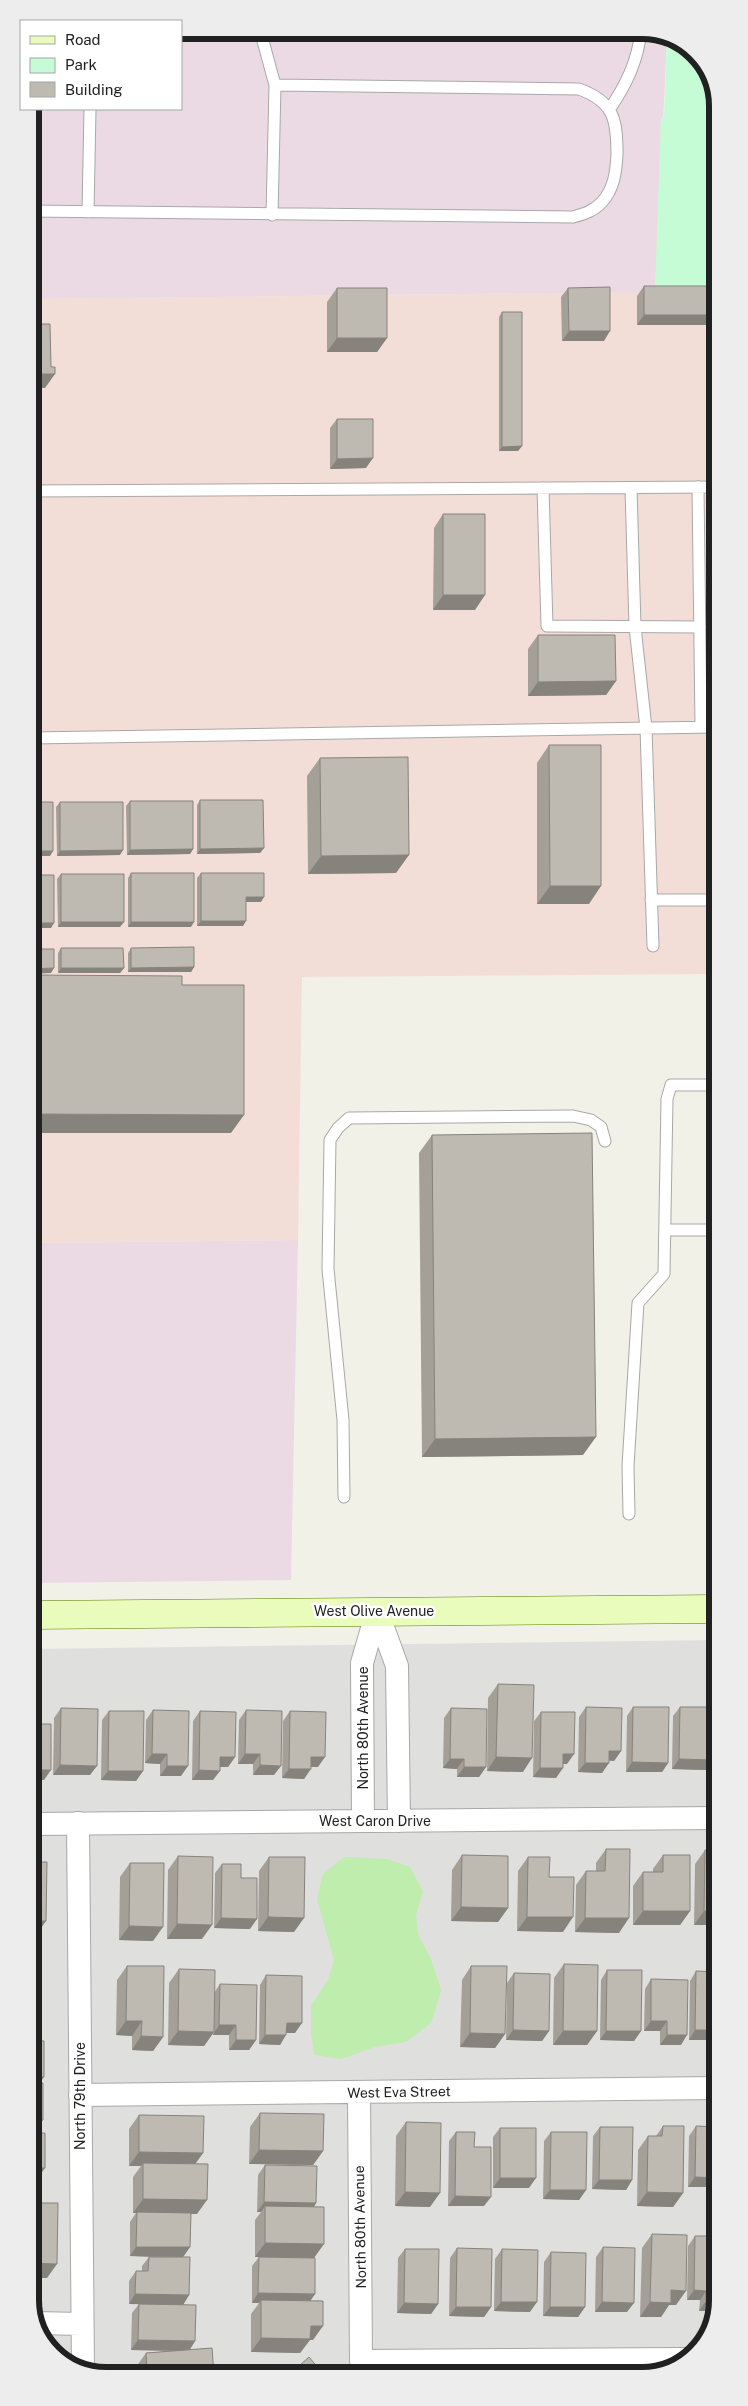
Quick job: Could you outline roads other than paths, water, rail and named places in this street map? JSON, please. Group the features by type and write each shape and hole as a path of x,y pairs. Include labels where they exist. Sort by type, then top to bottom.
{"main road":[{"name":"West Olive Avenue","path":"39,1615 709,1609"}],"street":[{"path":"377,1611 397,1666 399,1820"},
{"name":"North 80th Avenue","path":"363,1821 362,1662 377,1611"},
{"name":"West Caron Drive","path":"39,1824 709,1818"},
{"name":"North 79th Drive","path":"78,1823 83,2363"},
{"name":"West Eva Street","path":"80,2095 709,2088"},
{"name":"North 80th Avenue","path":"359,2092 361,2361 673,2359"},
{"path":"43,2323 81,2324"}],"lane":[{"path":"262,39 275,86 272,216"},
{"path":"609,110 622,91 633,68 639,39"},
{"path":"39,211 272,216 572,217 590,212 603,202 611,188 616,173 617,127 609,110 592,94 579,89 275,86"},
{"path":"88,212 90,110"},
{"path":"698,487 700,728"},
{"path":"39,491 709,487"},
{"path":"543,488 547,626 700,627"},
{"path":"631,488 635,627 646,728 653,946"},
{"path":"39,738 709,727"},
{"path":"651,900 709,900"},
{"path":"629,1514 628,1466 638,1303 664,1274 667,1099 670,1085 709,1086"},
{"path":"344,1497 343,1420 328,1269 330,1140 338,1128 349,1118 573,1116 591,1120 601,1127 605,1141"},
{"path":"665,1230 709,1230"}]}
